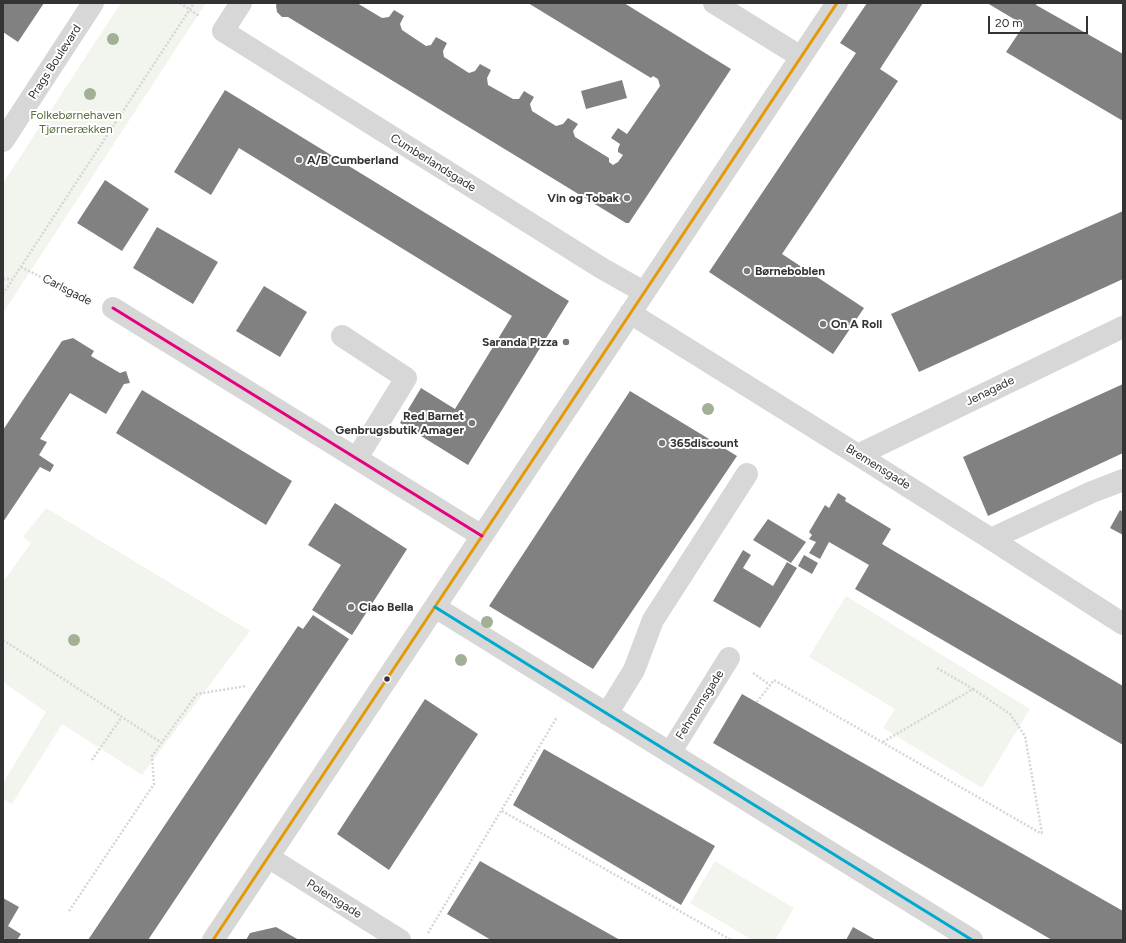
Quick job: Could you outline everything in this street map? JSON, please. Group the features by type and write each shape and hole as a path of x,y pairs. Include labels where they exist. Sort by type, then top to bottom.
{"street":[{"name":"Prags Boulevard","path":"4,138 93,3"},
{"name":"Cumberlandsgade","path":"241,3 222,32 596,264 644,292"},
{"path":"714,3 801,57"},
{"path":"213,940 837,3"},
{"path":"113,308 482,536"},
{"name":"Bremensgade","path":"630,313 858,455 1123,624"},
{"name":"Jenagade","path":"858,455 1123,327"},
{"path":"342,336 406,378 357,458"},
{"path":"608,714 634,670 654,620 747,474"},
{"path":"991,539 1092,492 1123,480"},
{"path":"435,607 972,940"},
{"name":"Fehmernsgade","path":"670,753 729,658"},
{"name":"Polensgade","path":"268,857 400,940"}],"path":[{"path":"180,3 190,9"},
{"path":"3,294 194,3"},
{"name":"Carlsgade","path":"21,267 100,307 113,308"},
{"path":"3,279 13,278"},
{"path":"3,640 121,718 162,743"},
{"path":"757,702 774,680 1042,834 1024,736 1010,714 973,689 937,668"},
{"path":"69,912 154,784 152,756 198,694 246,686"},
{"path":"883,743 973,689"},
{"path":"428,933 572,692"},
{"path":"92,760 121,718"},
{"path":"502,811 730,940"}],"green space":[{"name":"Folkebørnehaven Tjørnerækken","path":"121,3 206,3 3,313 3,183"},
{"path":"46,508 250,631 142,775 62,724 12,804 3,799 3,783 46,712 3,682 3,582 31,543 23,537"},
{"path":"846,596 1030,709 982,788 883,728 895,709 809,657"},
{"path":"715,861 794,908 775,940 752,940 690,903"}],"building":[{"path":"3,3 44,3 18,42 3,32"},
{"path":"277,3 357,3 382,18 389,17 394,10 404,16 400,24 402,30 426,46 431,45 436,37 447,43 443,51 444,57 469,73 475,71 480,64 491,70 487,78 488,85 513,99 519,99 524,91 534,97 530,104 532,111 556,126 563,124 568,118 578,124 573,131 575,137 609,158 609,162 613,165 618,162 623,155 618,152 620,144 611,138 618,128 627,134 660,86 658,79 653,76 651,78 528,3 624,3 731,69 629,223 626,223 288,17 282,17 277,12"},
{"path":"867,3 923,3 880,69 898,81 782,254 864,308 833,354 709,272 856,53 840,43"},
{"path":"987,3 1037,3 1036,5 1123,54 1123,121 1006,52 1024,25"},
{"path":"622,80 627,98 586,109 581,91"},
{"path":"225,90 569,301 468,465 400,423 421,388 455,409 512,316 239,148 211,195 174,172"},
{"path":"105,180 149,209 122,251 77,223"},
{"path":"1123,211 1123,279 919,372 891,314"},
{"path":"157,227 218,262 193,304 133,268"},
{"path":"264,286 307,312 280,357 236,331"},
{"path":"73,338 94,351 91,356 120,373 126,371 130,383 124,384 106,414 70,393 40,439 47,442 39,455 54,465 50,472 40,467 3,522 3,430 62,341"},
{"path":"1123,384 1123,453 988,516 963,457"},
{"path":"142,390 292,481 266,525 116,433"},
{"path":"630,391 737,456 593,669 489,606"},
{"path":"838,493 846,498 845,501 891,529 882,544 1123,686 1123,745 855,589 869,565 829,542 820,559 809,553 816,542 809,539 812,535 809,532 825,505 829,508"},
{"path":"335,503 407,549 352,635 312,610 341,565 308,545"},
{"path":"1120,510 1123,512 1123,535 1110,528"},
{"path":"768,519 806,542 791,563 753,540"},
{"path":"743,550 751,555 743,568 773,586 787,562 797,568 760,628 713,601"},
{"path":"804,555 818,563 812,574 798,566"},
{"path":"313,615 349,639 148,940 88,940 298,626 303,629"},
{"path":"742,694 1123,911 1123,940 1052,940 713,743"},
{"path":"425,699 478,734 389,870 337,834"},
{"path":"544,749 715,846 681,905 513,805"},
{"path":"480,861 620,940 491,940 447,914"},
{"path":"3,898 19,907 8,926 21,934 17,940 7,940 3,938"},
{"path":"276,927 299,940 246,940 250,933"},
{"path":"853,927 876,940 846,940"}],"transit line":[{"path":"213,940 837,3"},
{"path":"113,308 482,536"},
{"path":"435,607 972,940"}],"place":[{"name":"A/B Cumberland","path":"299,160"},
{"name":"Vin og Tobak","path":"627,198"},
{"name":"Børneboblen","path":"747,271"},
{"name":"On A Roll","path":"823,324"},
{"name":"Saranda Pizza","path":"566,342"},
{"name":"Red Barnet Genbrugsbutik Amager","path":"472,423"},
{"name":"365discount","path":"662,443"},
{"name":"Ciao Bella","path":"351,607"}]}
